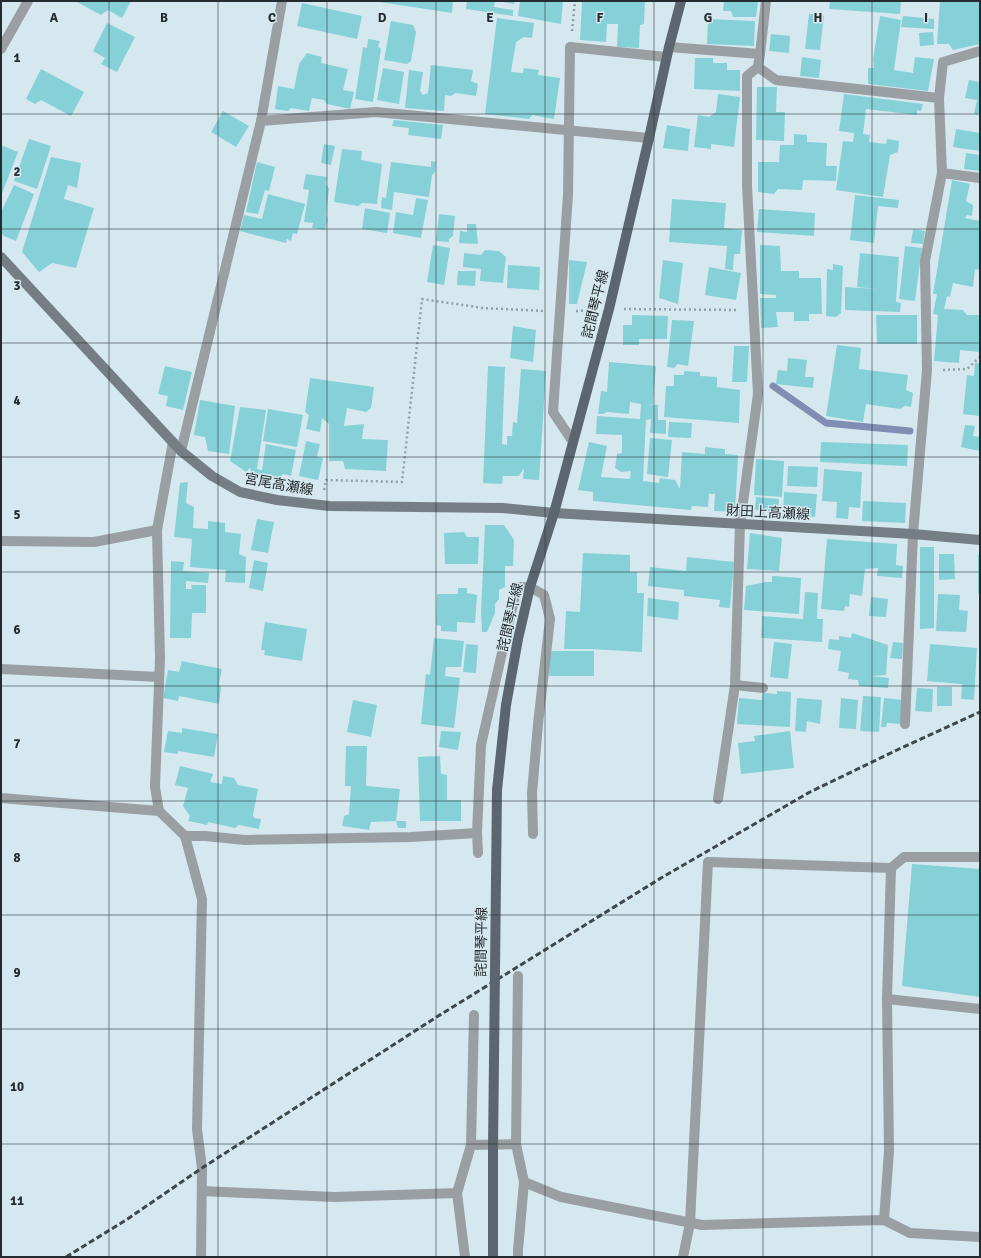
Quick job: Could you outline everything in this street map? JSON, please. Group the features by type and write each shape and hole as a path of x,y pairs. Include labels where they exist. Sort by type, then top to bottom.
{"main road":[{"name":"詫間琴平線","path":"493,1257 497,790 506,706 518,639 530,587 554,513 609,309 649,138 666,57 681,1"},
{"name":"宮尾高瀬線","path":"1,257 181,451 212,476 240,492 277,500 321,505 503,508 554,513"},
{"name":"財田上高瀬線","path":"554,513 913,534 980,540"}],"street":[{"path":"1,49 28,1"},
{"path":"181,451 261,121 282,1"},
{"path":"718,799 735,685 740,524 758,394 747,186 747,76 758,66 766,1"},
{"path":"573,442 552,412 568,195 570,47 666,57"},
{"path":"669,47 760,54"},
{"path":"905,724 913,534 927,370 925,261 942,174 939,98 942,62 980,51"},
{"path":"758,66 776,80 939,98"},
{"path":"261,121 376,112 649,138"},
{"path":"942,174 980,178"},
{"path":"173,442 157,530 160,659 155,787 159,811 185,836 202,899 197,1129 202,1168 201,1257"},
{"path":"1,541 94,542 157,530"},
{"path":"478,853 481,745 517,587 530,587 544,595 550,619 532,793 533,834"},
{"path":"1,669 159,677"},
{"path":"735,685 763,688"},
{"path":"1,798 159,811"},
{"path":"185,836 205,836 245,840 478,833"},
{"path":"683,1257 690,1223 708,862 891,868 904,857 980,857"},
{"path":"884,1220 889,1151 887,999 891,868"},
{"path":"518,976 516,1144 524,1182 518,1257"},
{"path":"887,999 980,1009"},
{"path":"465,1257 457,1193 471,1146 474,1015"},
{"path":"471,1146 516,1144"},
{"path":"524,1182 561,1196 702,1225 884,1220 910,1233 980,1237"},
{"path":"202,1191 334,1197 457,1193"}],"path":[{"path":"570,47 575,1"},
{"path":"321,505 326,480 402,482 422,299 483,308 560,312 609,309 754,310"},
{"path":"927,370 967,369 980,357"}],"building":[{"path":"75,1 131,1 122,18 108,10 101,15"},
{"path":"373,1 449,1 453,2 452,13"},
{"path":"467,1 495,1 494,7 513,10 513,16 466,9"},
{"path":"498,1 515,1 514,4"},
{"path":"520,1 563,1 561,24 518,16"},
{"path":"582,1 645,1 644,24 640,25 639,48 617,47 618,24 607,24 606,42 580,40"},
{"path":"724,1 758,1 756,17 733,17 731,11 723,11"},
{"path":"830,1 901,1 900,14 829,9"},
{"path":"940,1 980,2 980,44 953,50 949,44 937,44"},
{"path":"302,3 362,16 357,39 297,26"},
{"path":"809,14 824,16 820,50 805,49"},
{"path":"880,16 901,20 894,70 913,73 915,57 934,59 928,91 868,84 868,68 874,68 873,59"},
{"path":"903,16 934,19 934,29 901,27"},
{"path":"497,18 534,23 532,38 524,37 516,42 511,72 523,73 524,68 539,70 538,75 560,78 554,119 532,115 529,119 485,114"},
{"path":"708,19 755,21 754,46 707,44"},
{"path":"391,21 413,25 416,32 411,61 407,64 384,60"},
{"path":"107,23 135,37 117,72 101,64 105,58 93,51"},
{"path":"933,32 934,45 920,46 919,33"},
{"path":"771,34 790,36 789,53 769,51"},
{"path":"368,39 380,41 378,46 381,49 373,102 355,99 363,47 367,48"},
{"path":"307,53 322,57 321,63 348,69 343,90 354,92 350,109 327,104 324,100 312,98 309,111 291,108 288,111 275,109 278,86 294,89 299,64"},
{"path":"802,57 821,60 819,78 800,76"},
{"path":"695,58 713,58 713,63 727,63 727,70 740,70 740,91 694,89"},
{"path":"431,65 473,70 471,81 478,84 476,96 456,93 451,96 445,95 444,111 405,108 409,70 423,72 420,91 423,95 428,93"},
{"path":"383,68 404,72 399,104 377,100"},
{"path":"41,69 84,92 71,116 41,100 35,104 26,99"},
{"path":"969,80 980,82 980,115 974,114 977,100 965,98"},
{"path":"757,87 777,87 776,112 785,112 784,141 756,140"},
{"path":"718,94 740,97 734,147 711,144 711,149 694,147 698,115 709,117 716,112"},
{"path":"844,94 923,104 921,111 917,110 917,115 866,109 863,134 870,135 869,142 886,144 887,139 899,141 898,152 890,155 883,197 836,190 843,141 853,142 854,133 839,131"},
{"path":"223,111 249,126 236,147 211,132"},
{"path":"394,120 443,125 441,139 408,135 409,128 392,126"},
{"path":"667,125 690,129 688,151 663,148"},
{"path":"956,129 980,133 980,151 953,147"},
{"path":"794,134 807,135 807,142 827,143 826,166 837,166 836,181 803,180 802,190 778,189 774,194 758,192 758,162 779,162 780,145 794,145"},
{"path":"29,139 51,146 37,189 14,181"},
{"path":"324,144 335,146 331,165 321,163"},
{"path":"1,145 18,152 1,196"},
{"path":"342,149 362,151 361,160 382,164 377,204 362,203 358,206 334,202"},
{"path":"966,153 980,155 980,171 964,169"},
{"path":"51,157 81,163 77,188 68,185 64,199 94,208 76,268 52,263 39,272 22,252"},
{"path":"431,161 436,162 435,172 432,175 429,197 394,192 392,210 381,208 382,197 386,198 391,162 431,167"},
{"path":"257,162 275,167 269,191 265,190 258,214 246,212"},
{"path":"306,174 327,177 326,184 329,189 326,215 328,219 325,230 312,228 313,223 304,222 309,190 303,189"},
{"path":"952,180 970,184 966,201 973,205 972,216 967,215 965,218 980,221 980,270 975,269 973,287 953,283 950,297 947,296 944,309 963,310 967,315 980,315 980,352 960,350 959,363 934,361 938,315 933,314 937,294 933,294"},
{"path":"14,185 34,194 16,241 4,236 1,233 1,212"},
{"path":"268,194 305,204 297,234 293,233 291,241 287,239 286,243 240,231 244,215 262,219"},
{"path":"855,195 899,200 898,208 878,206 874,243 850,240"},
{"path":"416,198 428,200 421,238 393,233 396,212 413,215"},
{"path":"672,199 726,203 724,228 742,230 740,254 734,254 733,270 725,269 727,246 669,242"},
{"path":"365,208 390,213 387,233 362,229"},
{"path":"759,209 815,213 814,236 757,232"},
{"path":"439,214 455,216 453,236 449,239 449,242 436,241"},
{"path":"467,224 476,224 478,244 459,243 460,231 467,232"},
{"path":"913,229 925,231 923,244 911,243"},
{"path":"433,245 450,248 444,285 427,282"},
{"path":"760,245 780,246 781,271 799,271 799,278 821,278 822,314 809,314 809,321 794,321 794,312 776,312 778,327 761,328 760,298 776,298 776,295 760,294"},
{"path":"905,246 922,248 915,301 899,299"},
{"path":"485,250 499,251 506,257 503,283 480,281 481,269 463,267 464,253 481,255"},
{"path":"860,253 899,257 896,302 901,303 900,312 845,310 845,287 877,289 857,287"},
{"path":"569,260 587,262 577,304 569,304"},
{"path":"663,260 683,263 678,304 659,298"},
{"path":"833,264 843,266 841,313 836,317 826,316 827,269 833,270"},
{"path":"508,265 540,267 539,290 507,288"},
{"path":"709,267 741,273 736,300 705,295"},
{"path":"458,271 476,271 475,286 457,285"},
{"path":"632,315 668,316 667,339 639,339 639,345 623,345 623,325 632,325"},
{"path":"876,315 917,315 917,344 877,344"},
{"path":"672,320 694,321 688,366 678,364 674,368 667,367"},
{"path":"513,326 536,330 533,362 510,358"},
{"path":"837,345 861,348 859,369 908,375 906,390 913,393 911,407 905,406 900,409 866,404 863,422 826,416"},
{"path":"734,346 749,346 747,382 732,382"},
{"path":"788,358 807,360 805,377 814,377 813,388 776,384 778,370 787,371"},
{"path":"609,362 656,366 653,404 647,404 658,405 658,420 666,420 666,434 650,433 651,419 646,420 643,481 659,483 660,478 675,480 680,489 682,452 705,454 705,447 725,449 725,454 738,455 735,512 714,511 715,494 709,494 708,507 692,506 691,510 593,501 593,492 578,490 589,442 607,446 601,477 630,479 631,471 621,472 615,468 617,454 622,453 622,435 596,434 597,416 640,419 641,404 630,402 629,414 607,412 598,414 601,391 607,392"},
{"path":"975,363 980,363 980,416 963,414 967,375 974,376"},
{"path":"165,366 192,372 183,410 166,406 168,396 158,394"},
{"path":"488,366 505,367 502,444 507,445 507,436 512,436 513,422 517,423 521,369 546,371 539,480 523,479 524,468 519,476 503,476 502,484 483,483"},
{"path":"684,371 700,372 700,376 717,377 717,387 740,390 739,423 664,417 666,386 674,386 674,375 684,375"},
{"path":"310,378 374,387 371,408 366,412 347,408 344,426 364,424 362,439 388,440 386,471 345,469 343,461 329,461 329,424 322,418 320,432 306,429 309,415 305,412"},
{"path":"200,400 235,406 229,454 208,451 205,437 194,435"},
{"path":"240,407 266,410 257,469 262,470 266,444 296,450 291,476 283,474 279,478 251,472 250,468 246,472 230,461"},
{"path":"268,409 303,415 297,447 263,441"},
{"path":"669,422 692,423 691,438 668,437"},
{"path":"965,425 975,426 973,436 980,437 980,451 961,447"},
{"path":"650,438 672,440 668,477 647,474"},
{"path":"306,441 320,444 317,457 323,458 318,480 299,476"},
{"path":"821,442 908,445 907,466 820,462"},
{"path":"756,459 784,461 782,497 754,495"},
{"path":"788,466 818,467 817,487 787,486"},
{"path":"824,469 862,472 860,508 849,507 848,519 836,518 837,502 822,501"},
{"path":"188,482 186,503 194,507 193,528 208,529 208,521 225,523 225,532 241,534 239,554 246,557 245,583 225,582 226,570 190,567 192,539 174,537 180,483"},
{"path":"784,492 817,494 815,517 783,515"},
{"path":"756,497 779,499 778,512 755,510"},
{"path":"863,501 906,503 905,523 862,521"},
{"path":"257,519 274,522 268,553 251,550"},
{"path":"485,525 504,525 514,540 513,566 505,566 505,587 499,590 499,599 495,604 495,613 487,632 482,632 481,612"},
{"path":"464,532 467,537 479,537 478,564 445,564 444,533"},
{"path":"750,533 782,538 779,571 747,569"},
{"path":"827,539 897,544 896,565 903,566 902,578 877,576 878,568 865,569 862,596 850,594 849,607 845,606 844,611 821,609"},
{"path":"920,547 934,547 934,628 920,629"},
{"path":"583,553 630,555 630,572 637,572 637,593 644,593 642,652 564,649 566,611 580,612"},
{"path":"939,554 954,554 955,579 939,580"},
{"path":"978,555 980,555 980,594 978,594"},
{"path":"687,557 734,562 730,608 719,607 720,600 684,596 684,590 648,586 650,567 686,571"},
{"path":"254,560 268,563 263,591 249,588"},
{"path":"171,561 184,562 183,571 209,573 208,583 186,581 186,589 192,589 191,585 206,585 206,613 192,613 191,638 170,638"},
{"path":"772,576 801,578 799,614 744,610 746,586 772,582"},
{"path":"458,588 467,588 467,593 477,595 475,623 457,622 457,632 441,631 441,626 436,625 437,594 458,594"},
{"path":"805,592 818,593 817,619 823,619 822,642 761,638 762,616 803,619"},
{"path":"938,594 960,595 959,610 968,611 966,632 936,631"},
{"path":"871,597 888,599 886,617 869,616"},
{"path":"648,598 679,602 678,620 647,616"},
{"path":"265,622 307,629 302,661 264,655 265,650 261,650"},
{"path":"852,633 888,645 886,675 871,676 889,678 888,688 859,686 858,680 848,679 849,673 838,671 841,651 828,649 829,639 839,640 839,636 851,638"},
{"path":"434,638 464,641 461,667 446,667 445,676 460,678 454,728 421,724 426,674 430,675"},
{"path":"774,642 792,644 788,679 770,677"},
{"path":"893,642 903,643 902,659 890,658"},
{"path":"466,644 478,645 476,673 463,672"},
{"path":"930,644 977,648 974,700 961,699 962,684 927,681"},
{"path":"549,651 594,651 594,676 549,676"},
{"path":"182,661 222,669 219,684 221,688 219,704 179,696 178,701 163,698 168,670 179,672"},
{"path":"937,687 952,687 952,706 937,706"},
{"path":"917,688 933,689 932,712 915,711"},
{"path":"777,691 791,692 790,727 737,724 739,698 762,700 763,693 777,694"},
{"path":"863,696 881,697 879,732 860,731"},
{"path":"797,698 822,700 820,724 807,721 806,732 795,731"},
{"path":"841,698 858,700 856,729 839,728"},
{"path":"884,698 903,700 901,724 887,723 886,727 881,727"},
{"path":"353,700 377,705 371,737 347,732"},
{"path":"182,728 218,734 214,757 178,751 178,754 164,752 168,731 182,733"},
{"path":"441,731 461,732 458,750 439,747"},
{"path":"790,731 794,768 741,774 738,743 755,741 754,736"},
{"path":"346,746 367,746 366,786 400,789 396,821 371,822 369,830 342,826 344,816 349,814 351,786 345,786"},
{"path":"440,756 441,774 447,775 447,800 461,800 461,821 420,821 418,757"},
{"path":"180,766 213,774 210,782 222,784 223,776 234,778 238,785 258,789 253,815 254,818 261,819 259,829 239,825 235,828 208,822 207,825 188,821 190,816 183,806 188,788 175,785"},
{"path":"396,821 406,821 406,828 398,828"},
{"path":"912,864 980,869 980,997 902,986"}],"waterway":[{"path":"773,386 826,423 910,431"}],"railway":[{"path":"66,1257 126,1220 202,1168 435,1018 661,878 810,792 980,712"}]}
